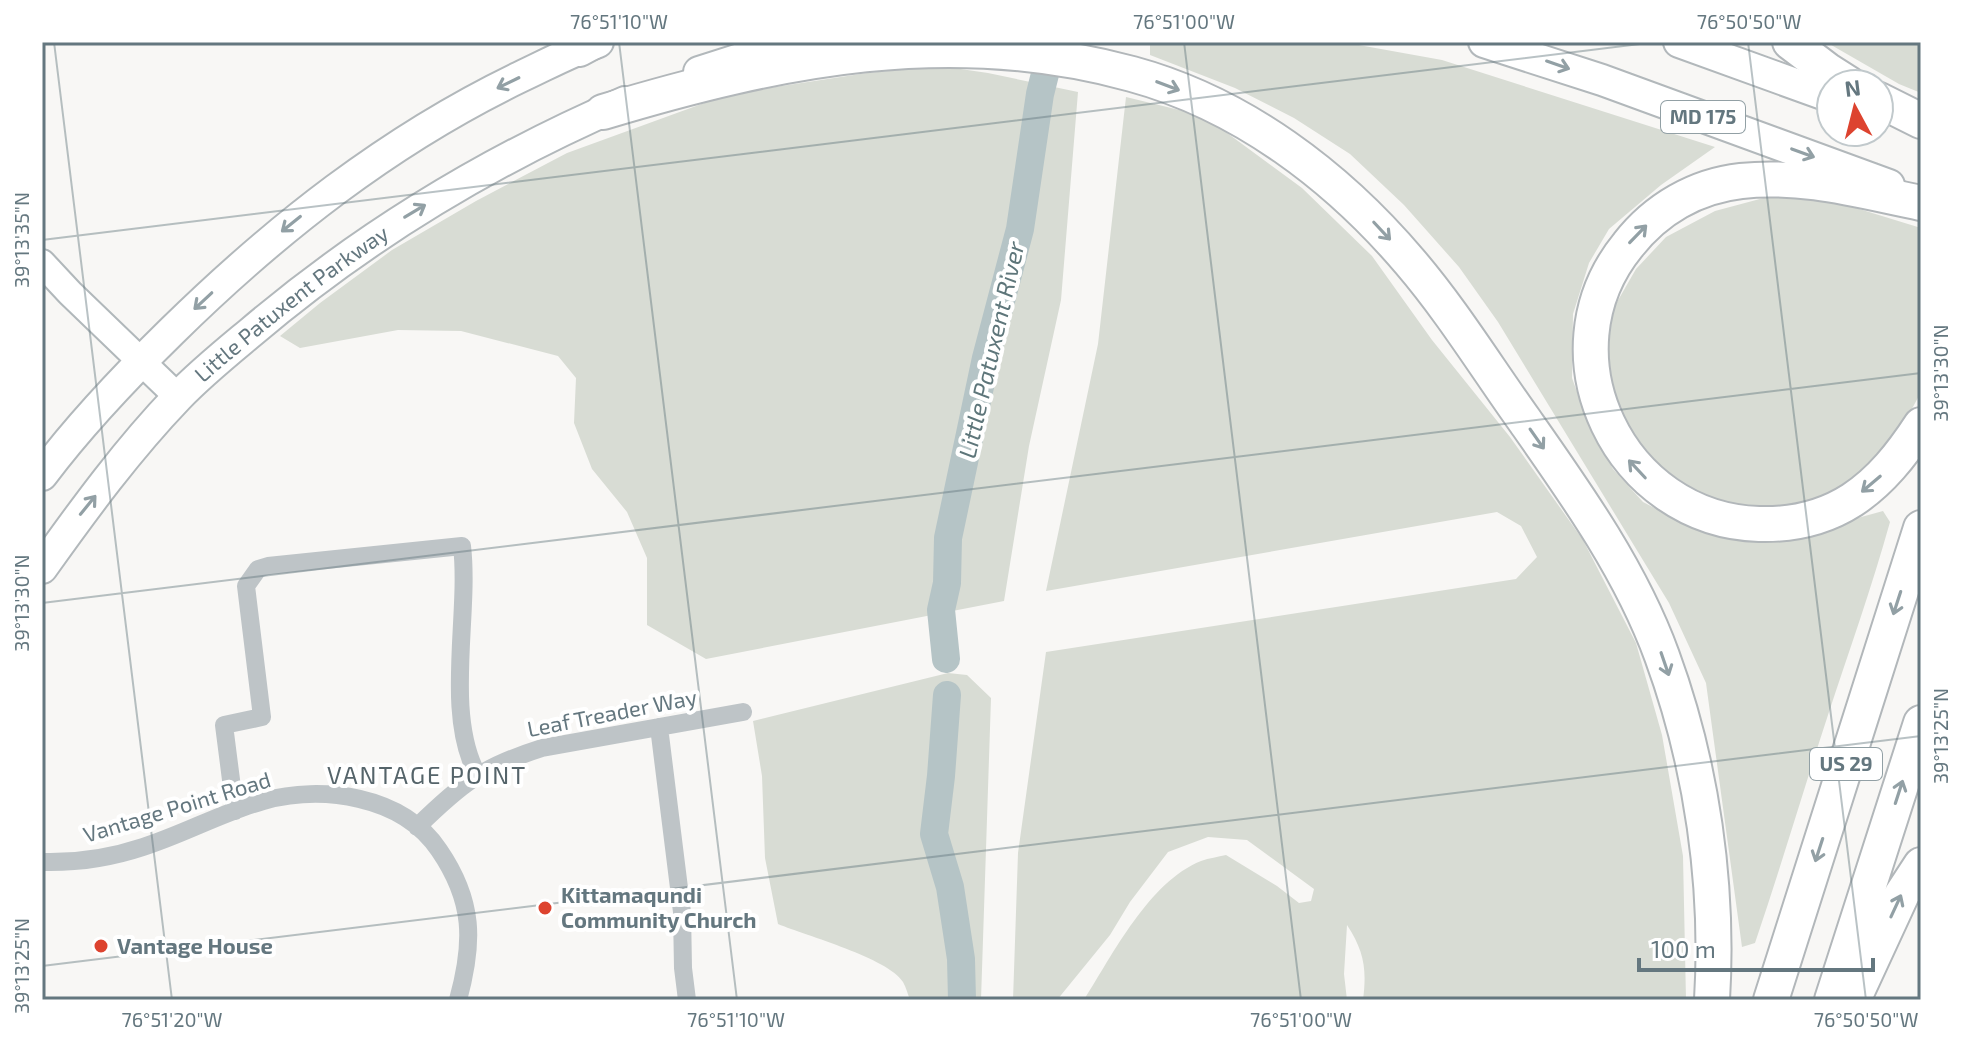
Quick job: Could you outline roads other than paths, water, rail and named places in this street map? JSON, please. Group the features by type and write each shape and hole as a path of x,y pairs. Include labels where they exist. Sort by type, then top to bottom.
{"highway":[{"path":"1790,42 1827,68"},
{"path":"603,112 699,84 825,58 891,52 1006,53 1135,74 1217,107 1255,127 1333,183 1412,263 1566,480 1600,532 1661,651 1690,749 1707,847 1713,934 1712,1000"},
{"path":"1895,108 1921,121"},
{"path":"1921,200 1794,180 1739,181 1684,197 1638,232 1618,257 1593,316 1591,344 1592,372 1598,399 1610,431 1626,456 1651,484 1675,501 1706,515 1740,523 1803,521 1850,501 1873,485 1896,462 1921,425"},
{"name":"US 29","path":"1771,1000 1921,528"},
{"name":"US 29","path":"1832,1000 1921,723"},
{"path":"1853,1000 1902,894 1921,865"}],"main road":[{"name":"Little Patuxent Parkway","path":"42,568 84,509 178,397 292,297 355,250 461,184 603,112 673,81 793,42"},
{"name":"MD 175","path":"1484,42 1602,80 1921,200"},
{"path":"1679,42 1815,91"},
{"path":"42,475 140,362 260,249 324,197 377,158 492,91 589,44"},
{"path":"1895,120 1921,129"},
{"path":"42,263 178,397"}],"street":[{"path":"235,811 224,725 262,717 246,586 258,569 268,566 462,546 466,576 461,697 470,762 477,774"},
{"name":"Leaf Treader Way","path":"417,827 459,786 499,763 542,748 743,712"},
{"path":"659,727 682,912 687,1000"},
{"name":"Vantage Point Road","path":"42,862 92,861 117,855 264,801 293,796 352,797 373,802 417,827 436,845 461,887 467,908 469,959 458,1000"}],"waterway":[{"name":"Little Patuxent River","path":"946,659 941,610 947,583 948,538 986,358 1020,229 1040,94 1053,42"},
{"name":"Little Patuxent River","path":"947,695 934,834 950,887 961,959 962,1000"}],"place":[{"name":"Kittamaqundi Community Church","path":"545,908"},
{"name":"Vantage House","path":"101,946"}],"district":[{"name":"VANTAGE POINT","path":"427,776"}]}
